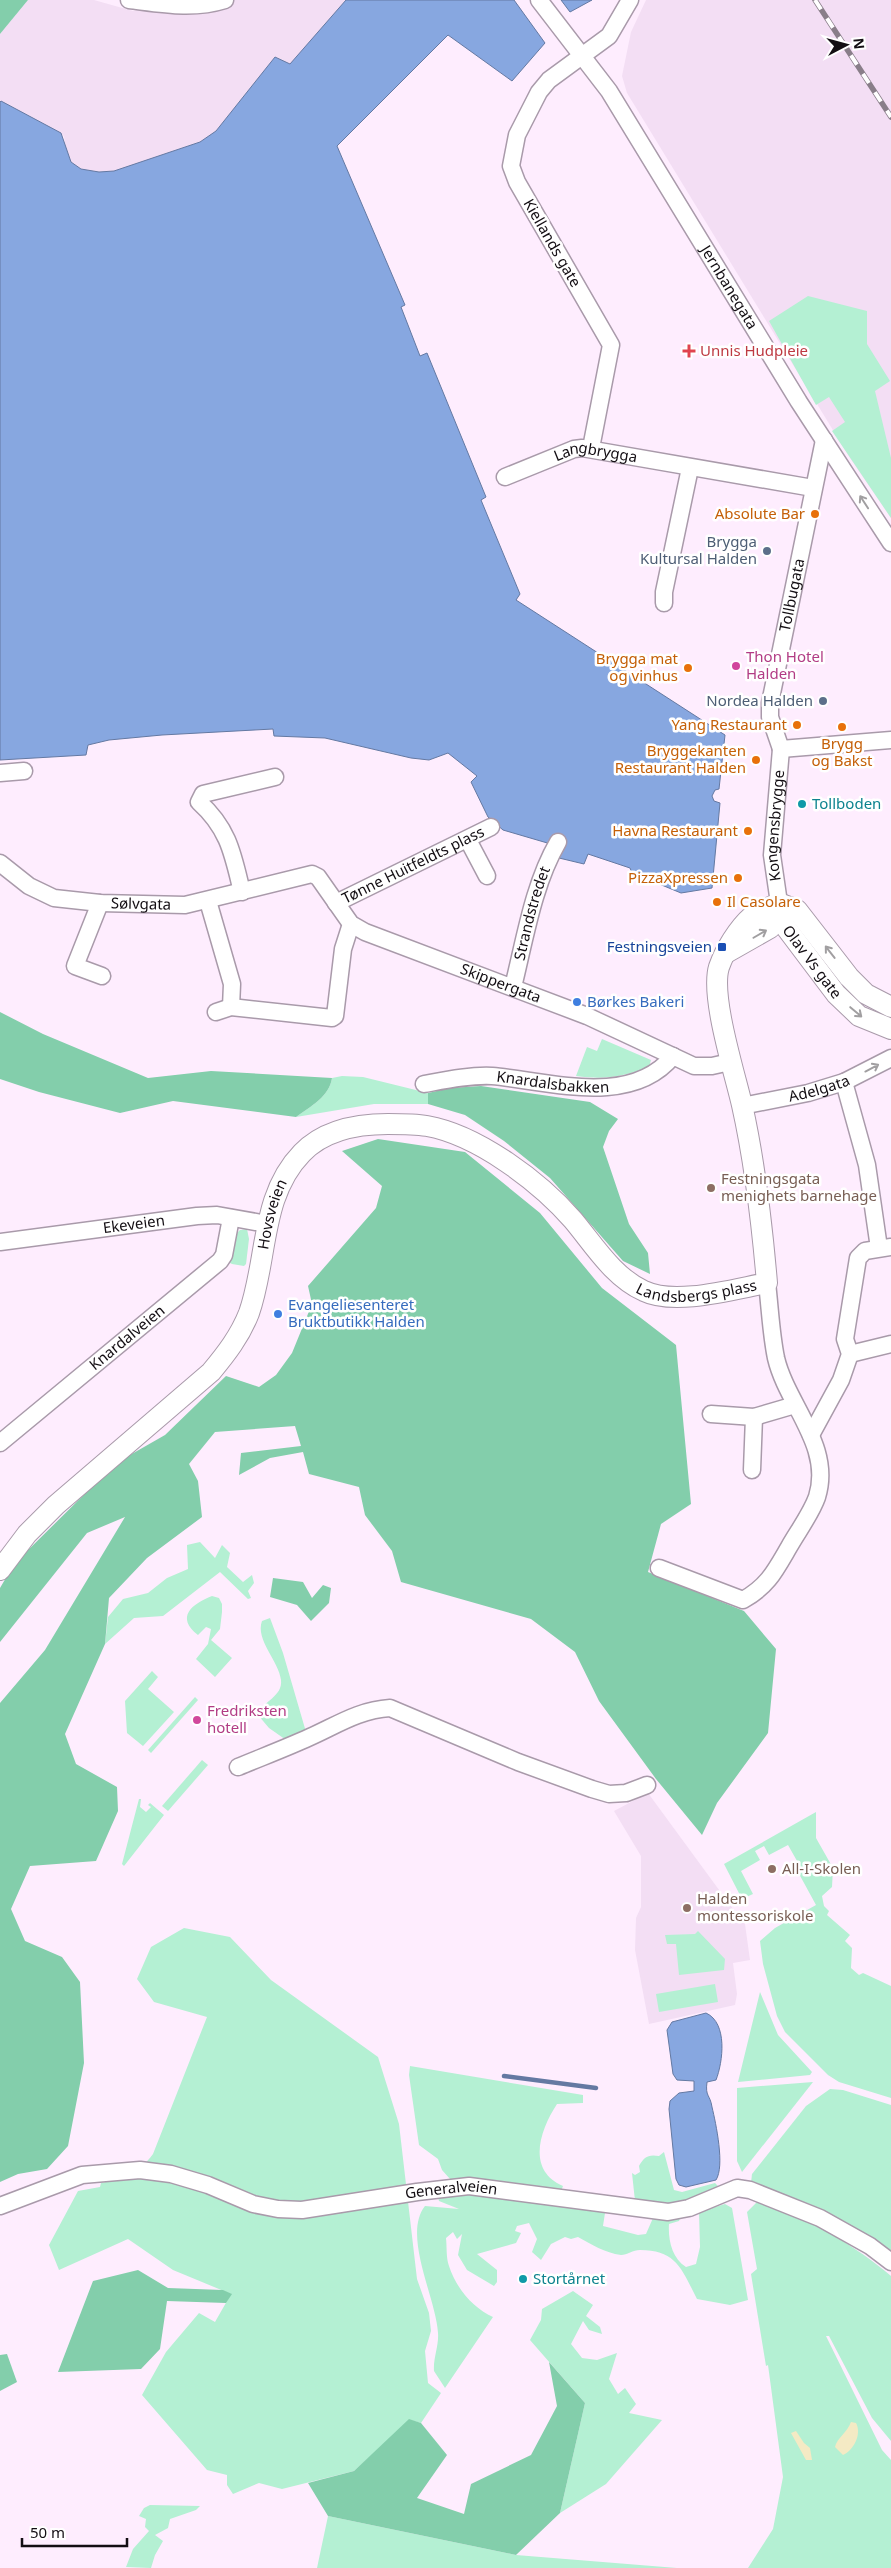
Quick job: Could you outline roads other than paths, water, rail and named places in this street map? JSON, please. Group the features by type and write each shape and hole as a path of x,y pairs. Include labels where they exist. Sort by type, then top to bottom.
{"street":[{"path":"129,0 178,7 200,6 225,0"},
{"name":"Jernbanegata","path":"540,0 609,91 824,440 891,543"},
{"name":"Kiellands gate","path":"591,448 611,345 516,182 511,166 517,135 538,92 549,80 609,36 630,0"},
{"name":"Tollbugata","path":"781,749 770,717 770,703 812,488 824,440"},
{"name":"Langbrygga","path":"505,477 574,449 591,448 690,468 812,488"},
{"path":"664,603 664,592 690,468"},
{"path":"781,749 891,740"},
{"name":"Kongensbrygge","path":"730,1062 717,990 725,955 739,930 753,916 780,903 772,855 781,749"},
{"path":"0,773 24,771"},
{"path":"242,892 230,844 223,829 199,802 203,794 275,777"},
{"name":"Tønne Huitfeldts plass","path":"318,877 336,903 468,840 491,827"},
{"path":"468,840 487,876"},
{"name":"Strandstredet","path":"513,987 537,895 549,858 558,842"},
{"name":"Sølvgata","path":"0,863 41,892 54,898 100,903 185,905 208,901 312,874 318,877"},
{"path":"208,901 232,984 224,1010 332,1018 335,1016 343,949 351,924 336,903"},
{"path":"100,903 75,966 102,976"},
{"name":"Olav Vs gate","path":"780,903 797,910 849,977 866,994 891,1007"},
{"name":"Olav Vs gate","path":"780,903 784,925 836,994 859,1016 891,1029"},
{"name":"Skippergata","path":"351,924 384,939 587,1016 694,1066 730,1062"},
{"name":"Knardalsbakken","path":"424,1084 491,1076 575,1087 626,1086 665,1066 673,1056"},
{"name":"Adelgata","path":"742,1106 808,1093 844,1082 891,1058"},
{"path":"659,1568 743,1600 760,1590 772,1576 817,1497 819,1480 818,1456 811,1435 795,1405 776,1358 742,1106 730,1062"},
{"path":"811,1435 841,1380 850,1354 845,1339 858,1258 864,1251 885,1247 867,1165 844,1082"},
{"name":"Hovsveien","path":"0,1570 27,1534 56,1505 211,1372 230,1349 249,1313 267,1224 279,1184 301,1154 320,1139 336,1131 358,1126 396,1124 428,1126 445,1131 488,1150 525,1175 553,1198 614,1269 628,1282"},
{"name":"Ekeveien","path":"0,1242 197,1216 217,1215 267,1224"},
{"name":"Knardalveien","path":"0,1443 220,1261 224,1255 231,1218"},
{"name":"Landsbergs plass","path":"628,1282 646,1292 667,1296 692,1295 767,1283"},
{"path":"850,1354 891,1344"},
{"path":"711,1414 754,1417 795,1405"},
{"path":"752,1470 754,1417"},
{"path":"238,1767 311,1737 357,1714 374,1709 390,1708 518,1762 592,1789 609,1794 626,1793 647,1785"},
{"name":"Generalveien","path":"0,2206 82,2176 140,2170 171,2174 208,2185 253,2204 278,2209 302,2210 469,2186 668,2212 689,2208 737,2188 750,2190 820,2218 870,2246 891,2262"}],"water":[{"path":"346,0 514,0 545,43 512,81 448,35 337,146 405,305 401,307 420,356 427,353 486,497 481,500 520,594 516,600 725,735 719,789 715,790 712,796 714,801 720,803 712,888 681,893 652,881 645,884 635,880 630,868 588,854 584,864 559,858 561,847 503,830 488,817 471,782 477,776 448,753 429,760 411,758 325,738 274,736 273,729 109,740 88,745 86,755 0,760 0,102 61,133 71,162 81,169 99,172 114,171 200,142 216,131 275,57 290,64"},
{"path":"561,0 592,0 570,12"},
{"path":"706,2013 718,2025 722,2044 722,2054 716,2080 707,2082 707,2093 711,2103 720,2155 719,2174 716,2180 686,2187 679,2185 676,2179 669,2109 670,2101 679,2093 694,2091 694,2081 677,2080 673,2074 667,2030 672,2022"}],"waterway":[{"path":"504,2076 596,2088"}],"railway":[{"path":"815,0 891,117"}],"place":[{"name":"Unnis Hudpleie","path":"689,351"},
{"name":"Absolute Bar","path":"815,514"},
{"name":"Brygga Kultursal Halden","path":"767,551"},
{"name":"Thon Hotel Halden","path":"736,666"},
{"name":"Brygga mat og vinhus","path":"688,668"},
{"name":"Nordea Halden","path":"823,701"},
{"name":"Yang Restaurant","path":"797,725"},
{"name":"Brygg og Bakst","path":"842,727"},
{"name":"Bryggekanten Restaurant Halden","path":"756,760"},
{"name":"Tollboden","path":"802,804"},
{"name":"Havna Restaurant","path":"748,831"},
{"name":"PizzaXpressen","path":"738,878"},
{"name":"Il Casolare","path":"717,902"},
{"name":"Festningsveien","path":"722,947"},
{"name":"Børkes Bakeri","path":"577,1002"},
{"name":"Festningsgata menighets barnehage","path":"711,1188"},
{"name":"Evangeliesenteret Bruktbutikk Halden","path":"278,1314"},
{"name":"Fredriksten hotell","path":"197,1720"},
{"name":"All-I-Skolen","path":"772,1869"},
{"name":"Halden montessoriskole","path":"687,1908"},
{"name":"Stortårnet","path":"523,2279"}]}
